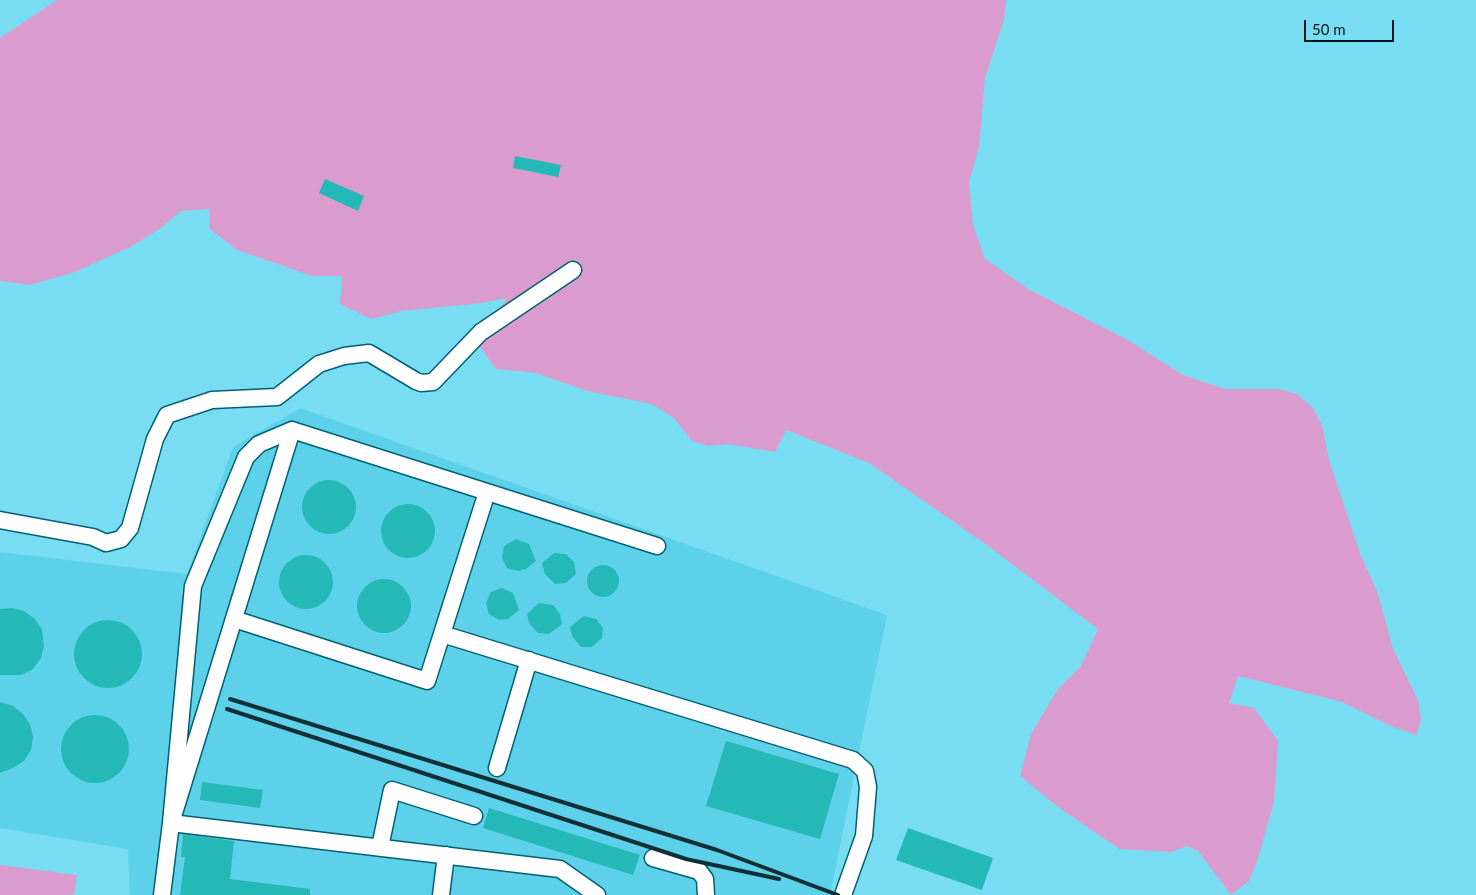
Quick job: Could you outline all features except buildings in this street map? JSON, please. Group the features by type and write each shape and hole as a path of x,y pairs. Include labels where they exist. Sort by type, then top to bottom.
{"street":[{"path":"0,520 93,537 106,542 120,539 130,528 155,439 167,415 212,400 277,397 319,364 344,356 369,353 416,381 433,382 481,332 573,270"},
{"path":"171,822 292,430"},
{"path":"162,895 171,822 193,586 246,457 259,444 292,430 657,546"},
{"path":"234,619 427,681 487,492"},
{"path":"442,634 853,760 860,764 865,771 868,787 864,836 843,895"},
{"path":"497,768 528,660"},
{"path":"380,847 392,790 474,816"},
{"path":"171,822 560,869 574,877 597,895"},
{"path":"441,895 446,855"},
{"path":"653,858 699,871 705,879 706,895"}],"shaded area":[{"path":"57,0 1006,0 1004,20 985,78 979,147 969,182 973,225 985,259 1030,290 1128,340 1183,375 1225,389 1280,389 1297,394 1313,408 1322,425 1329,460 1361,556 1377,591 1393,649 1418,700 1421,718 1417,735 1393,727 1342,702 1238,676 1229,703 1254,708 1278,741 1274,802 1258,858 1249,881 1231,895 1198,851 1187,846 1171,852 1119,849 1058,807 1020,776 1031,734 1058,689 1081,666 1098,629 987,545 869,463 786,430 775,452 728,444 708,446 692,441 674,418 652,404 587,391 536,373 496,369 478,344 507,298 482,303 401,311 371,319 340,304 342,276 312,276 237,250 210,229 209,209 181,211 158,230 130,247 75,272 30,285 0,281 0,38"},
{"path":"300,408 887,615 830,895 130,895 128,849 0,828 0,552 187,574 233,447"},
{"path":"0,865 77,875 74,895 0,895"}],"railway":[{"path":"230,699 717,850 838,895"},
{"path":"227,709 686,859 779,879"}]}
